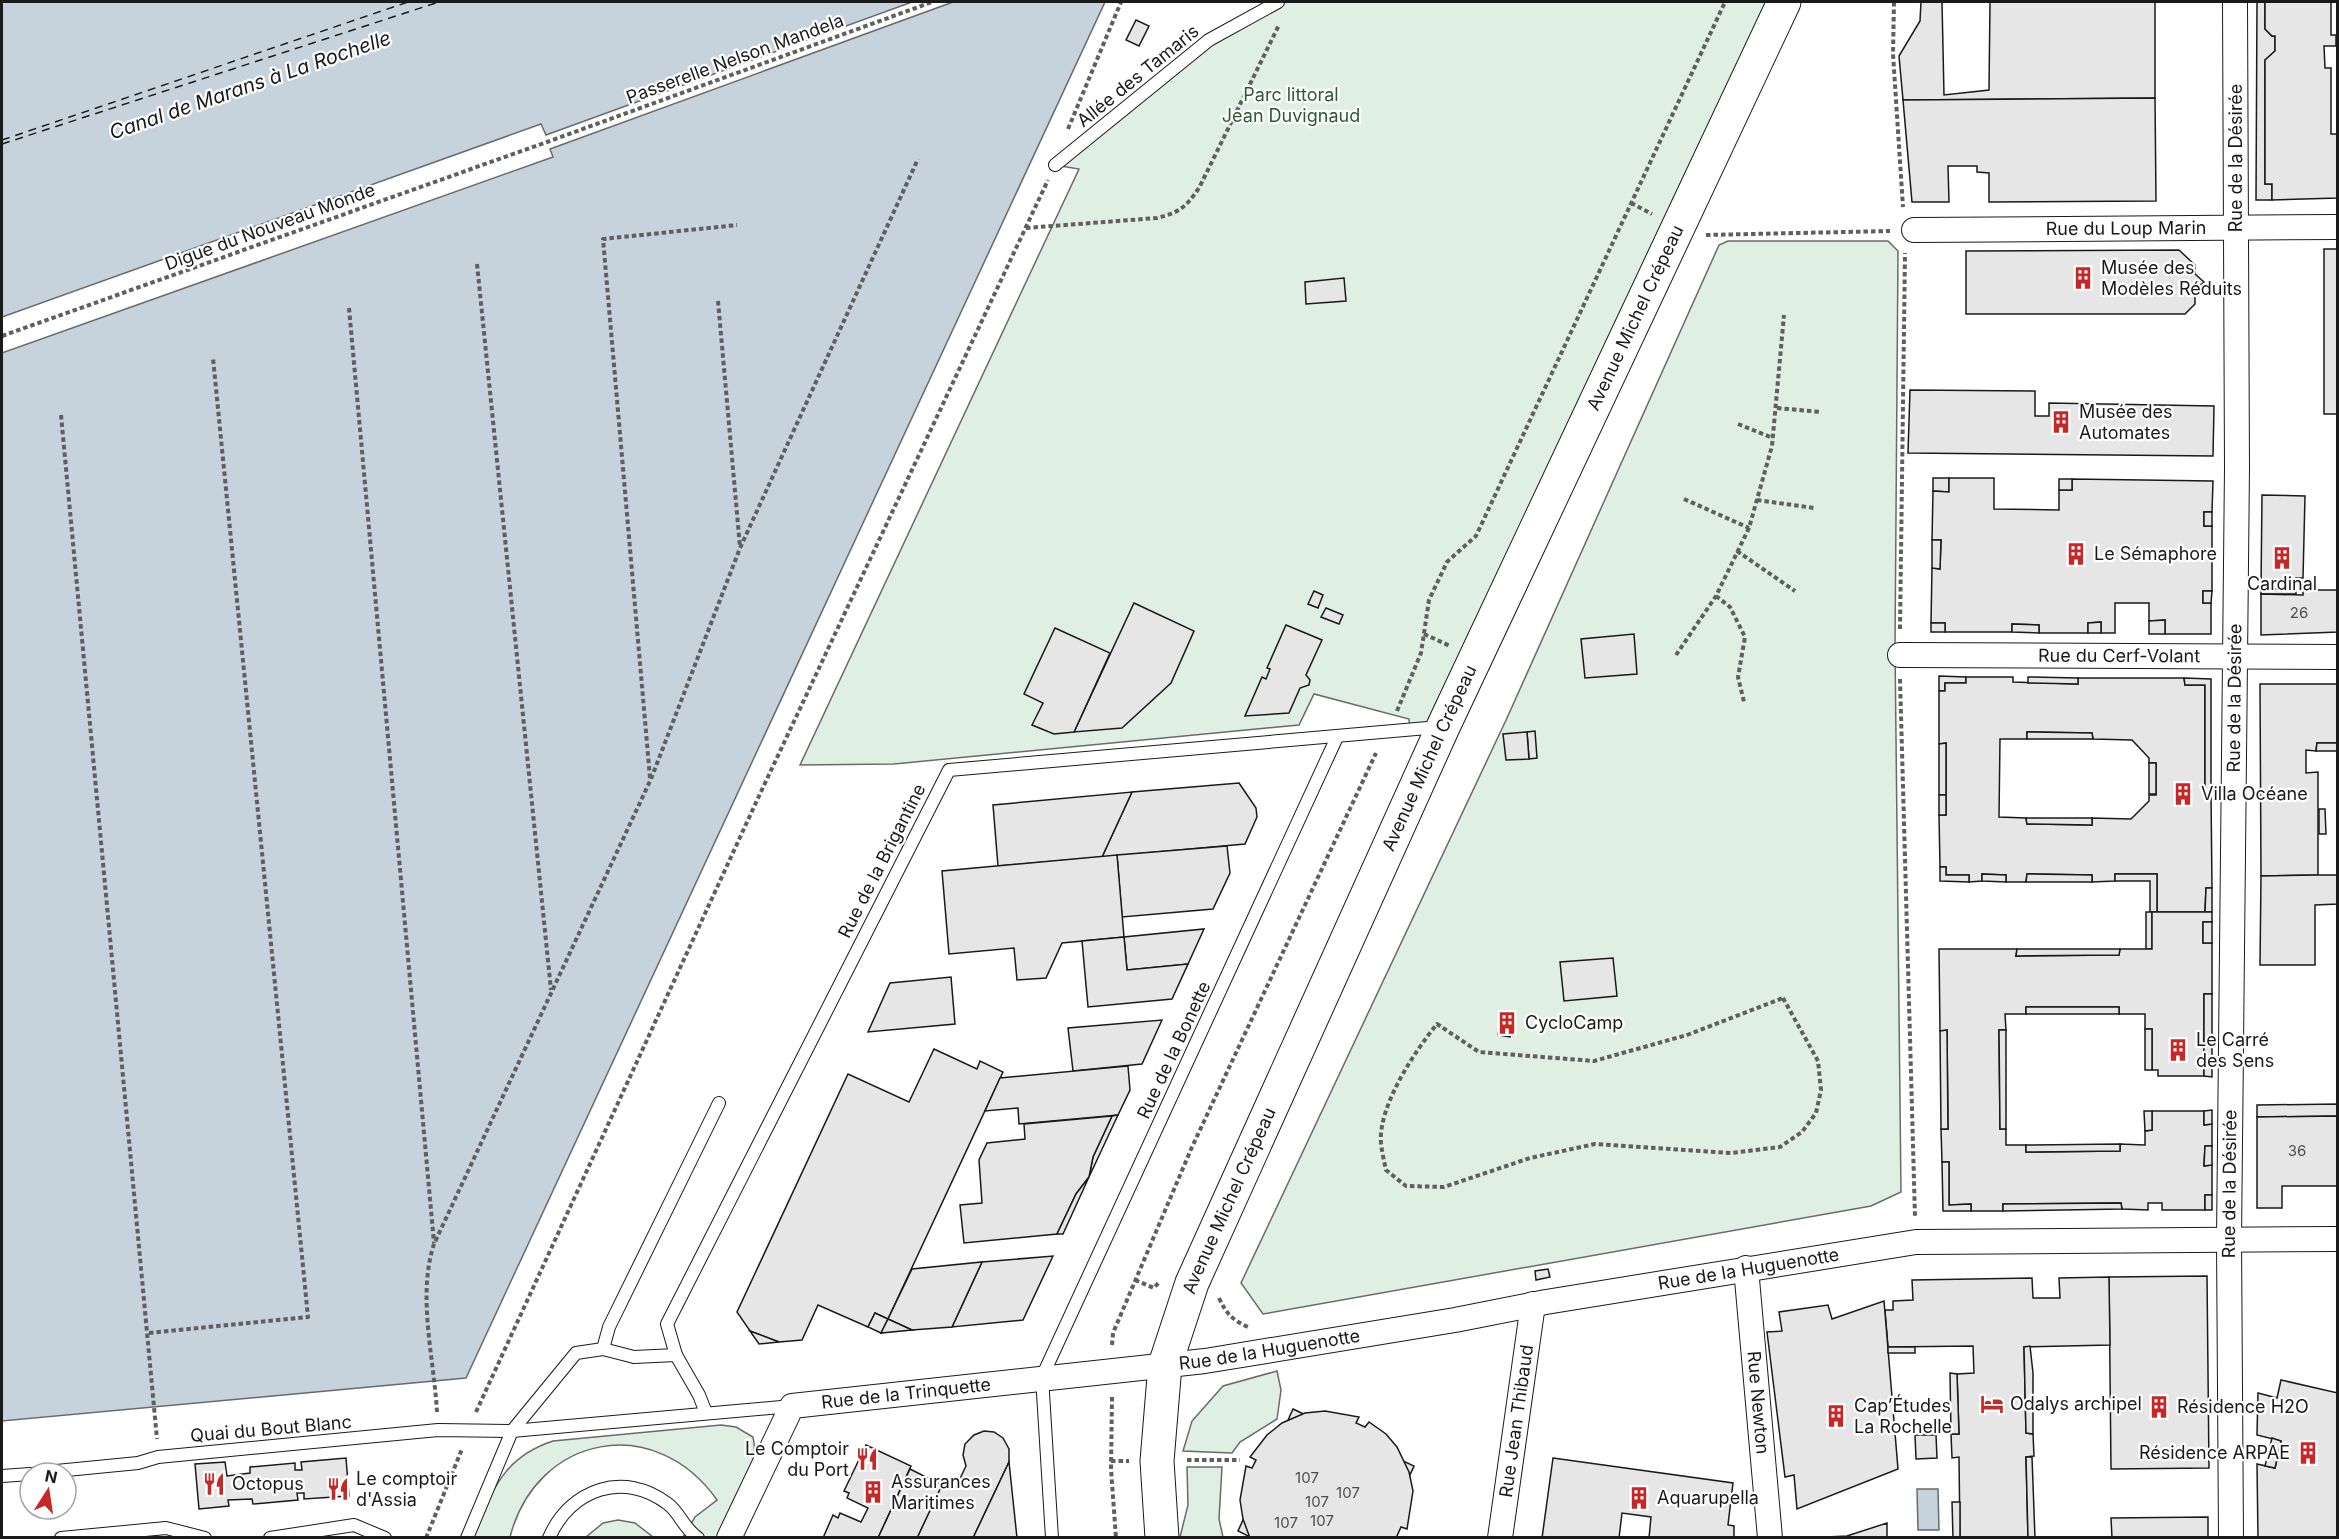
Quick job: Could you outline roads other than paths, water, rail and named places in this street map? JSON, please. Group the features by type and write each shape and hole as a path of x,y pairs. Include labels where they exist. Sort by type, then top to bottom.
{"street":[{"name":"Avenue Michel Crépeau","path":"1162,1538 1157,1461 1165,1365 1192,1283 1443,727 1784,2"},
{"name":"Rue de la Désirée","path":"2231,1538 2229,1240 2234,657 2235,2"},
{"name":"Rue du Loup Marin","path":"1910,230 2337,227"},
{"name":"Rue du Cerf-Volant","path":"1900,655 2337,657"},
{"name":"Rue de la Huguenotte","path":"1165,1365 1205,1361 1455,1320 1533,1304 1746,1268 1916,1242 2337,1239"},
{"name":"Rue Newton","path":"1746,1268 1770,1538"},
{"name":"Rue Jean Thibaud","path":"1500,1538 1533,1304"},
{"name":"Rue de la Trinquette","path":"792,1406 1165,1365"},
{"path":"729,1538 792,1406"}],"lane":[{"name":"Allée des Tamaris","path":"1055,165 1209,40 1278,2"},
{"name":"Rue de la Brigantine","path":"705,1413 699,1395 676,1355 667,1324 949,770 1443,727"},
{"name":"Rue de la Bonette","path":"1042,1377 1337,737"},
{"path":"603,1349 609,1327 719,1103"},
{"path":"467,1538 512,1431 576,1353 603,1349 634,1357 676,1355"},
{"path":"1042,1377 1052,1538"},
{"name":"Quai du Bout Blanc","path":"78,1469 138,1463 158,1458 468,1429 512,1431 792,1406"},
{"path":"2,1476 18,1475"},
{"path":"549,1538 556,1520 572,1503 596,1490 624,1486 649,1492 670,1505 688,1532 698,1538"},
{"path":"270,1538 354,1525 385,1538"},
{"path":"61,1538 166,1528 205,1538"}],"water":[{"name":"Canal de Marans à La Rochelle","path":"2,2 1105,2 466,1378 2,1421"},
{"path":"1917,1489 1938,1489 1939,1530 1918,1530"}],"place":[{"name":"Musée des Modèles Réduits","path":"2083,278"},
{"name":"Musée des Automates","path":"2061,422"},
{"name":"Le Sémaphore","path":"2076,554"},
{"name":"Cardinal","path":"2282,558"},
{"name":"Villa Océane","path":"2183,794"},
{"name":"CycloCamp","path":"1507,1023"},
{"name":"Le Carré des Sens","path":"2178,1050"},
{"name":"Odalys archipel","path":"1992,1404"},
{"name":"Résidence H2O","path":"2159,1407"},
{"name":"Cap’Études La Rochelle","path":"1836,1416"},
{"name":"Résidence ARPAE","path":"2308,1453"},
{"name":"Le Comptoir du Port","path":"867,1459"},
{"name":"Octopus","path":"214,1484"},
{"name":"Le comptoir d'Assia","path":"338,1489"},
{"name":"Assurances Maritimes","path":"873,1492"},
{"name":"Aquarupella","path":"1639,1498"}],"park label":[{"name":"Parc littoral Jean Duvignaud","path":"1291,106"}]}
